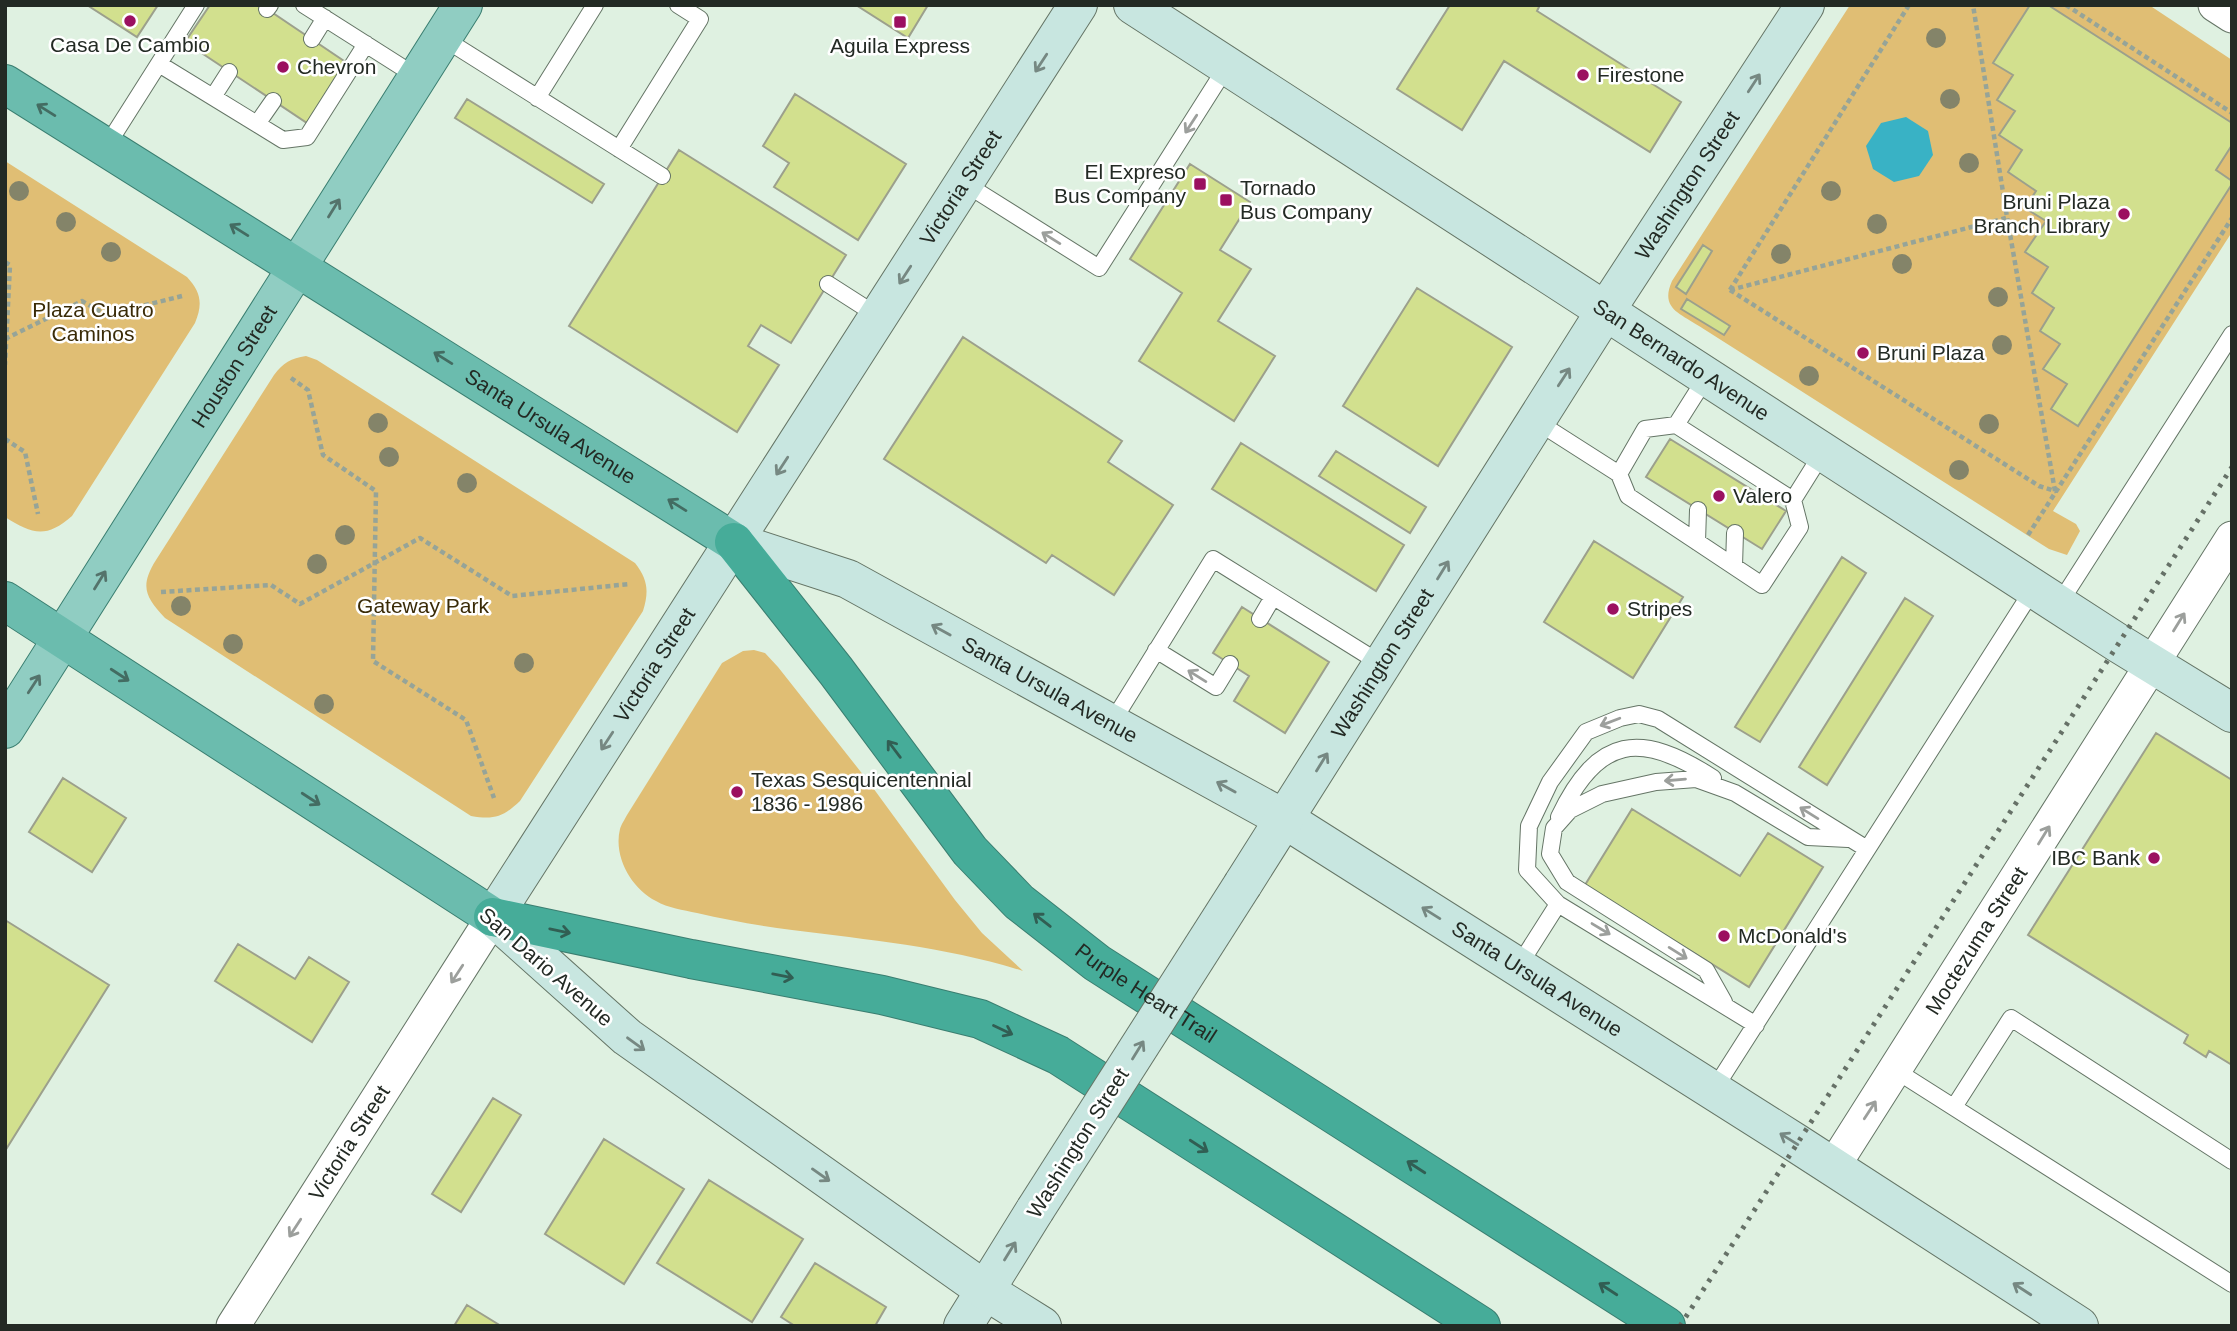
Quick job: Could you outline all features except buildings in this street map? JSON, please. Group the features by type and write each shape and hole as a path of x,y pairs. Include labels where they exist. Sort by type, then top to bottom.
{"highway":[{"name":"Santa Ursula Avenue","path":"5,84 734,542"},
{"name":"Purple Heart Trail","path":"734,542 836,671 970,851 1019,902 1097,963 1666,1326"},
{"name":"San Dario Avenue","path":"5,601 494,917"},
{"path":"494,917 691,959 882,995 980,1020 1058,1055 1481,1326"}],"main road":[{"name":"Houston Street","path":"5,729 463,5"},
{"name":"Victoria Street","path":"494,917 1078,5"},
{"name":"San Bernardo Avenue","path":"1133,5 2046,596 2232,713"},
{"name":"Washington Street","path":"963,1326 1286,820 1606,310 1805,5"},
{"name":"Santa Ursula Avenue","path":"734,542 848,579 1286,820 2079,1326"},
{"name":"San Dario Avenue","path":"494,917 627,1037 986,1291 1042,1326"}],"street":[{"path":"2215,5 2232,16"},
{"name":"Moctezuma Street","path":"1833,1167 2232,538"},
{"name":"Victoria Street","path":"233,1326 494,917"}],"lane":[{"path":"106,147 196,5"},
{"path":"304,5 419,78"},
{"path":"537,98 595,5"},
{"path":"618,149 700,19 678,5"},
{"path":"312,39 325,18"},
{"path":"443,38 662,176"},
{"path":"159,65 284,140 307,137 366,44"},
{"path":"964,183 1099,268 1227,66"},
{"path":"213,97 229,72"},
{"path":"257,124 273,101"},
{"path":"828,284 878,316"},
{"path":"1713,1091 1867,849 2232,334"},
{"path":"1676,425 1707,376"},
{"path":"1536,421 1619,474 1628,496 1762,585 1800,527 1793,500 1823,452"},
{"path":"1619,474 1646,429 1676,425 1740,474 1793,500"},
{"path":"1699,440 1699,457"},
{"path":"1697,542 1698,510"},
{"path":"1734,566 1735,533"},
{"path":"1111,724 1213,559 1383,665"},
{"path":"1260,619 1273,597"},
{"path":"1156,650 1216,687 1230,664"},
{"path":"1756,1024 1558,904 1527,870 1529,826 1550,782 1586,732 1620,718 1639,714 1658,719 1867,849"},
{"path":"1725,1004 1706,970 1567,882 1550,854 1554,828 1576,783 1610,753 1630,746 1657,749 1680,757 1808,837 1851,839"},
{"path":"1554,828 1570,810 1602,794 1656,782 1696,779 1735,793"},
{"path":"1517,968 1558,904"},
{"path":"1954,1107 2011,1018 2232,1161"},
{"path":"1895,1070 2232,1284"}],"path":[{"path":"1730,290 1909,5"},
{"path":"1730,290 2039,486 2055,491 1973,5"},
{"path":"2066,5 2232,113"},
{"path":"1730,290 2007,218"},
{"path":"2028,535 2232,218"},
{"path":"5,262 10,265 5,365"},
{"path":"6,339 82,301 106,315 181,296"},
{"path":"291,378 308,390 323,455 376,491 373,661 466,720 494,798"},
{"path":"5,439 25,452 38,514"},
{"path":"161,592 271,585 300,604 420,538 512,596 629,584"}],"green space":[{"name":"Bruni Plaza","path":"1850,5 2149,5 2232,60 2232,232 2053,511 2076,524 2080,531 2067,555 2049,549 1685,317 1670,304 1668,298 1672,281"},
{"name":"Plaza Cuatro Caminos","path":"5,161 187,277 199,298 195,323 72,516 54,528 39,532 5,517"},
{"name":"Gateway Park","path":"306,356 317,360 635,563 643,575 647,592 643,611 520,801 503,814 486,818 471,816 165,618 149,598 146,585 156,560 274,375 288,362"},
{"path":"743,651 765,653 778,667 868,781 955,900 982,933 1023,971 937,950 768,927 681,910 656,901 639,889 626,871 619,850 622,824 722,663"}],"water":[{"path":"1906,117 1928,131 1933,155 1919,176 1894,182 1873,169 1866,146 1881,123"}],"railway":[{"path":"1680,1326 2232,467"}],"place":[{"name":"Casa De Cambio","path":"130,21"},
{"name":"Aguila Express","path":"900,22"},
{"name":"Chevron","path":"283,67"},
{"name":"Firestone","path":"1583,75"},
{"name":"El Expreso Bus Company","path":"1200,184"},
{"name":"Tornado Bus Company","path":"1226,200"},
{"name":"Bruni Plaza Branch Library","path":"2124,214"},
{"name":"Bruni Plaza","path":"1863,353"},
{"name":"Valero","path":"1719,496"},
{"name":"Stripes","path":"1613,609"},
{"name":"Texas Sesquicentennial 1836 - 1986","path":"737,792"},
{"name":"IBC Bank","path":"2154,858"},
{"name":"McDonald's","path":"1724,936"}]}
